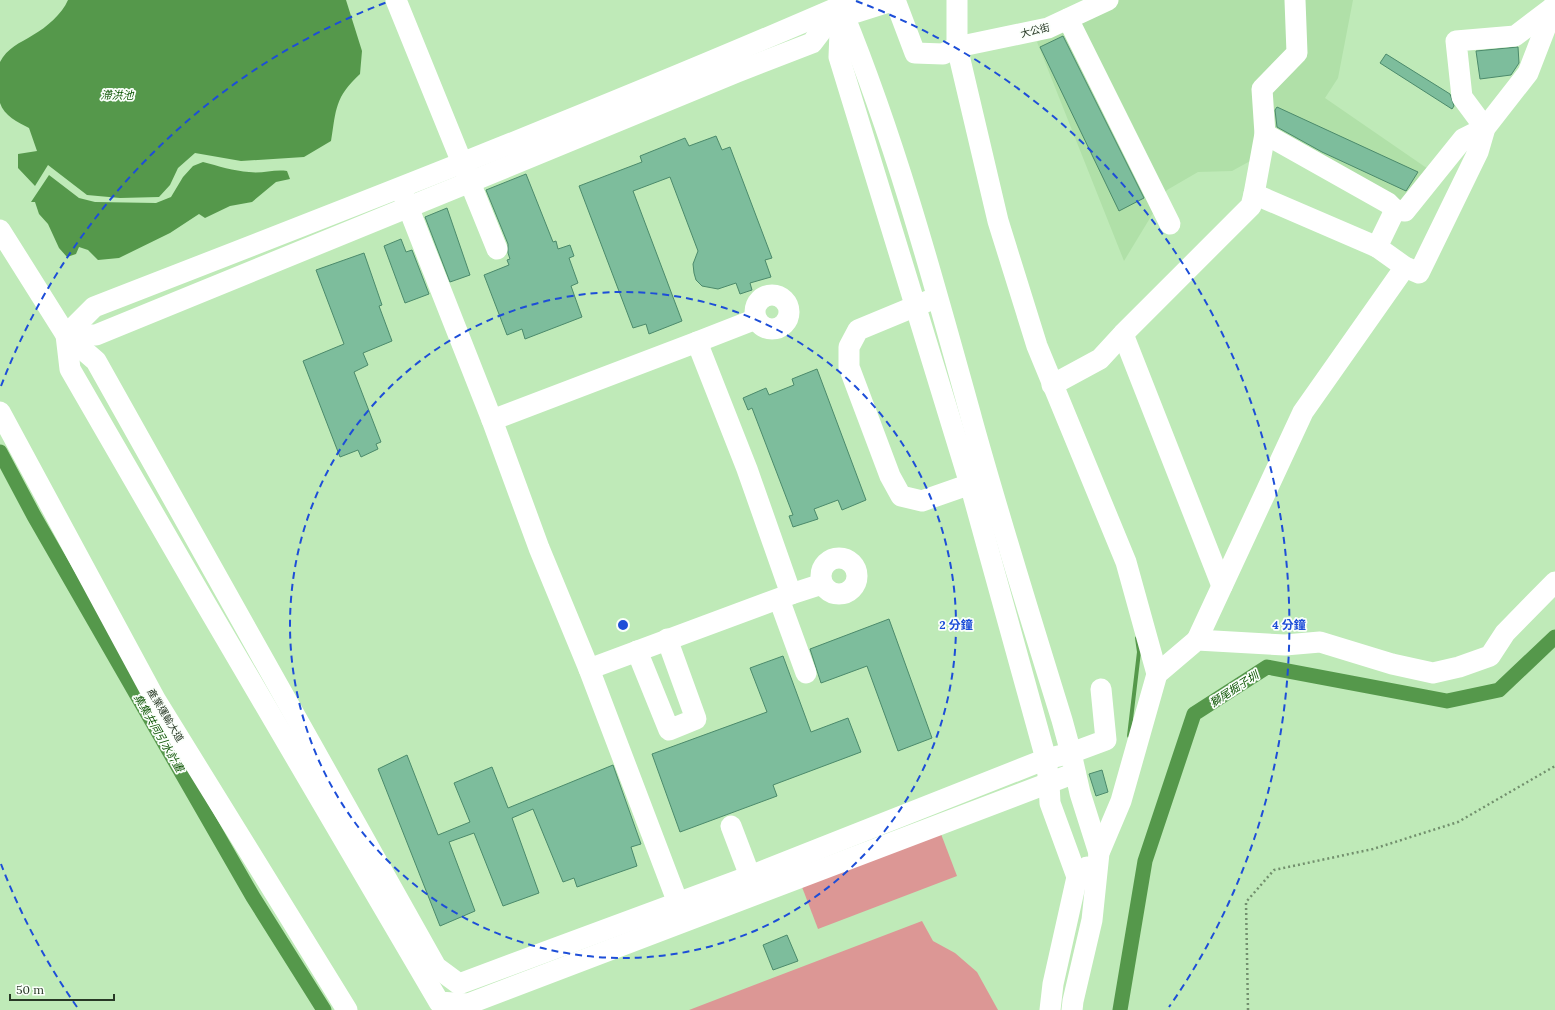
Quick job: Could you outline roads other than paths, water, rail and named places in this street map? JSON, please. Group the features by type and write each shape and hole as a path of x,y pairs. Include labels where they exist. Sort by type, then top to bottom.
{"street":[{"path":"396,0 497,249"},
{"path":"839,3 857,12 895,0"},
{"name":"大公街","path":"895,0 915,53 943,54 956,47 1048,28 1108,0"},
{"path":"957,0 956,47 998,221 1036,346 1126,562 1157,674 1121,801 1099,853 1092,920 1072,1010"},
{"path":"1052,385 1100,359 1251,206 1265,134 1262,89 1297,53 1295,0"},
{"path":"66,335 94,307 462,164 723,57 839,3"},
{"path":"66,335 96,335 812,42 839,3"},
{"path":"839,3 881,112 937,297 979,481 1046,759 1050,803 1077,877"},
{"path":"839,3 839,57 916,305 979,481 1071,753 1075,773 1099,853"},
{"path":"1254,194 1377,247 1405,267 1419,273 1478,152 1485,128 1528,73 1554,5"},
{"path":"1485,128 1462,98 1456,41 1515,36 1554,5"},
{"path":"1068,19 1170,224"},
{"path":"1265,134 1388,203 1395,210 1405,211 1463,139 1485,128"},
{"path":"401,188 492,420 540,548 589,669 680,913"},
{"path":"1377,247 1395,210"},
{"path":"0,230 66,335 96,361 223,587 288,723 440,1002 468,1004 680,913 1075,773"},
{"path":"1157,674 1197,640 1303,412 1405,267"},
{"path":"937,297 858,330 849,347 849,367 890,476 901,496 922,501 979,481"},
{"path":"492,420 756,319"},
{"path":"1123,334 1222,586"},
{"path":"66,335 70,369 110,440 204,601 288,723"},
{"path":"697,342 747,469 785,596 806,673"},
{"name":"產業運輸大道","path":"0,412 155,699 346,1010"},
{"path":"110,440 132,425"},
{"path":"1197,640 1285,646 1320,642 1392,664 1433,673 1459,667 1490,656 1505,633 1555,582"},
{"path":"589,669 667,639 822,584"},
{"path":"204,601 223,587"},
{"path":"637,651 669,730 696,719 667,639"},
{"path":"680,913 750,876 1046,759 1071,753 1106,740 1101,689"},
{"path":"731,826 750,876"},
{"path":"1050,1010 1053,984 1077,877 1099,853"}],"water":[{"name":"滯洪池","path":"68,0 346,0 362,51 360,74 341,97 334,120 331,141 304,157 241,161 195,153 178,168 170,185 159,197 120,198 87,195 48,165 35,186 18,168 18,154 37,151 29,128 16,121 2,108 0,103 0,62 10,49 38,32 54,20"},
{"path":"203,162 243,171 287,171 290,179 276,182 252,202 230,206 205,218 199,214 170,233 119,258 98,260 88,250 79,247 76,254 67,257 59,248 48,224 39,214 35,202 31,202 49,175 79,198 95,202 156,203 171,197 183,177 193,166"}],"waterway":[{"name":"集集共同引水計畫","path":"0,452 34,516 253,897 324,1010"},
{"name":"獅尾掘子圳","path":"1120,1010 1145,861 1194,714 1267,667 1447,701 1499,690 1555,637"},
{"path":"1129,736 1139,652 1137,638"}]}
